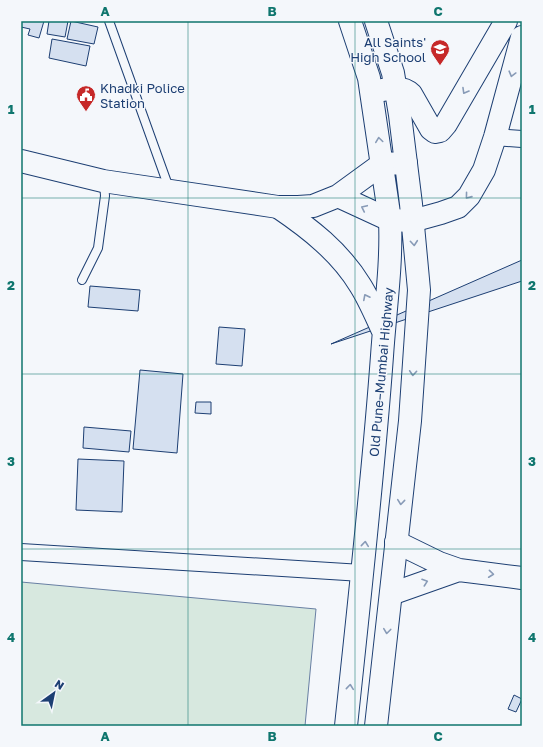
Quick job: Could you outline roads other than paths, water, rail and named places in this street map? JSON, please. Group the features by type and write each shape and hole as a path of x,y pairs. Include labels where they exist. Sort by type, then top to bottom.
{"main road":[{"name":"Old Pune–Mumbai Highway","path":"346,726 377,430 383,331 388,292 391,240 390,220 372,92 369,78 350,21"},
{"path":"376,21 393,73 396,89 406,163 418,290 410,421 376,726"},
{"path":"372,92 401,88 407,90 411,94 431,129 435,132 440,131 446,124 506,21"},
{"path":"338,196 390,220 412,221 441,213 458,206 469,196 484,170 495,137 522,37"},
{"path":"21,161 104,182 278,207 298,208 313,206 338,196 382,164 406,163"},
{"path":"278,207 321,239 344,264 360,285 383,331"},
{"path":"396,542 439,563 459,570 522,578"},
{"path":"391,594 459,570"}],"street":[{"path":"495,137 522,139"},
{"path":"21,552 362,573"}],"lane":[{"path":"109,21 170,191"},
{"path":"82,280 98,248 105,196 104,182"}],"place":[{"name":"All Saints' High School","path":"440,66"},
{"name":"Khadki Police Station","path":"86,112"}]}
